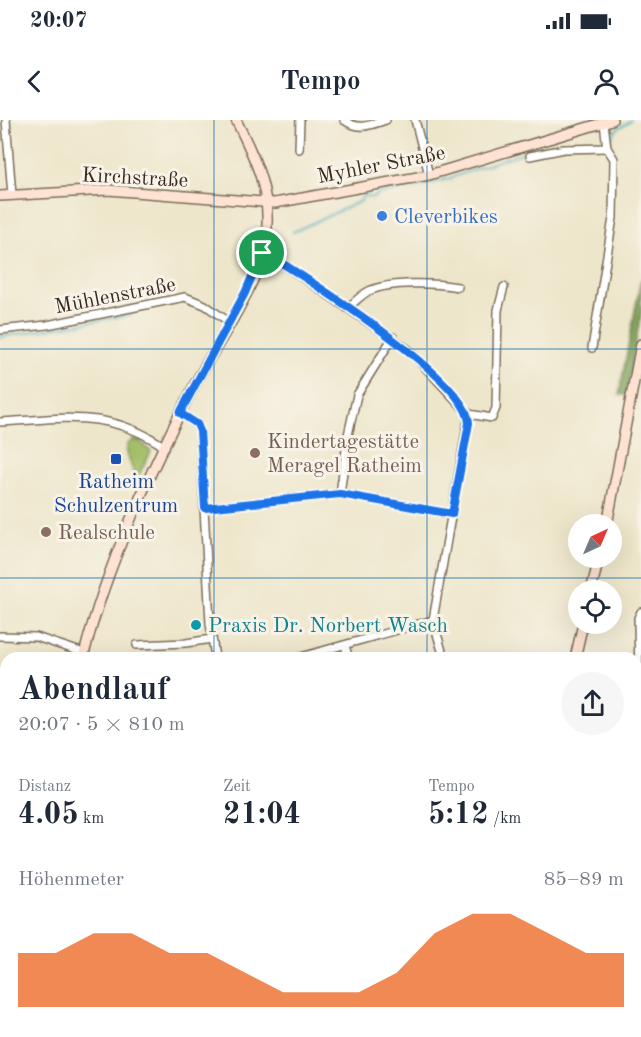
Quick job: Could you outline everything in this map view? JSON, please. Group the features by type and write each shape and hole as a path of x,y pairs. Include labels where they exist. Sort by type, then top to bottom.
{"main road":[{"path":"84,652 99,603 165,447 180,413 229,322 262,253 266,239 267,204 258,165 236,120"},
{"name":"Myhler Straße","path":"267,204 429,175 527,144 608,122"},
{"name":"Kirchstraße","path":"0,196 108,190 267,204"},
{"path":"609,514 641,344"},
{"path":"576,652 581,634"}],"street":[{"path":"6,120 12,195"},
{"path":"299,149 300,120"},
{"path":"344,120 355,127 364,127 386,120"},
{"path":"415,120 429,175"},
{"name":"Myhler Straße","path":"592,348 613,220 614,159 607,148 608,122"},
{"path":"530,156 564,149 607,148"},
{"path":"262,253 277,260 393,337 426,366 469,414 492,418 496,408 498,310 504,287"},
{"path":"347,308 369,291 387,287 440,284 458,287"},
{"name":"Mühlenstraße","path":"0,330 47,324 185,297 205,305 229,322"},
{"path":"340,494 348,435 357,394 393,337"},
{"path":"180,413 197,424 200,431 214,652"},
{"path":"442,652 433,620 469,414"},
{"path":"0,422 89,417 132,429 165,447"},
{"path":"205,508 340,494 452,514"},
{"path":"638,652 638,618 641,612"},
{"path":"326,652 433,620"},
{"path":"0,636 36,638 73,652"},
{"path":"137,645 186,644 212,639"},
{"path":"345,646 347,652"}],"green space":[{"path":"641,279 641,313 626,395 619,395"},
{"path":"133,440 140,441 151,452 136,480 127,453 127,445"}],"waterway":[{"path":"609,142 616,130 631,120"},
{"path":"293,232 361,201 363,195 373,198 378,194 432,183 543,147 582,142 601,143"},
{"path":"0,337 131,315"}],"place":[{"name":"Cleverbikes","path":"382,216"},
{"name":"Kindertagestätte Meragel Ratheim","path":"255,453"},
{"name":"Ratheim Schulzentrum","path":"116,459"},
{"name":"Realschule","path":"46,532"},
{"name":"Praxis Dr. Norbert Wasch","path":"196,625"}],"route":[{"path":"262,253 288,267 310,284 393,337 426,366 469,414 452,514 340,494 205,508 200,431 197,424 180,413 245,293 262,253"}]}
